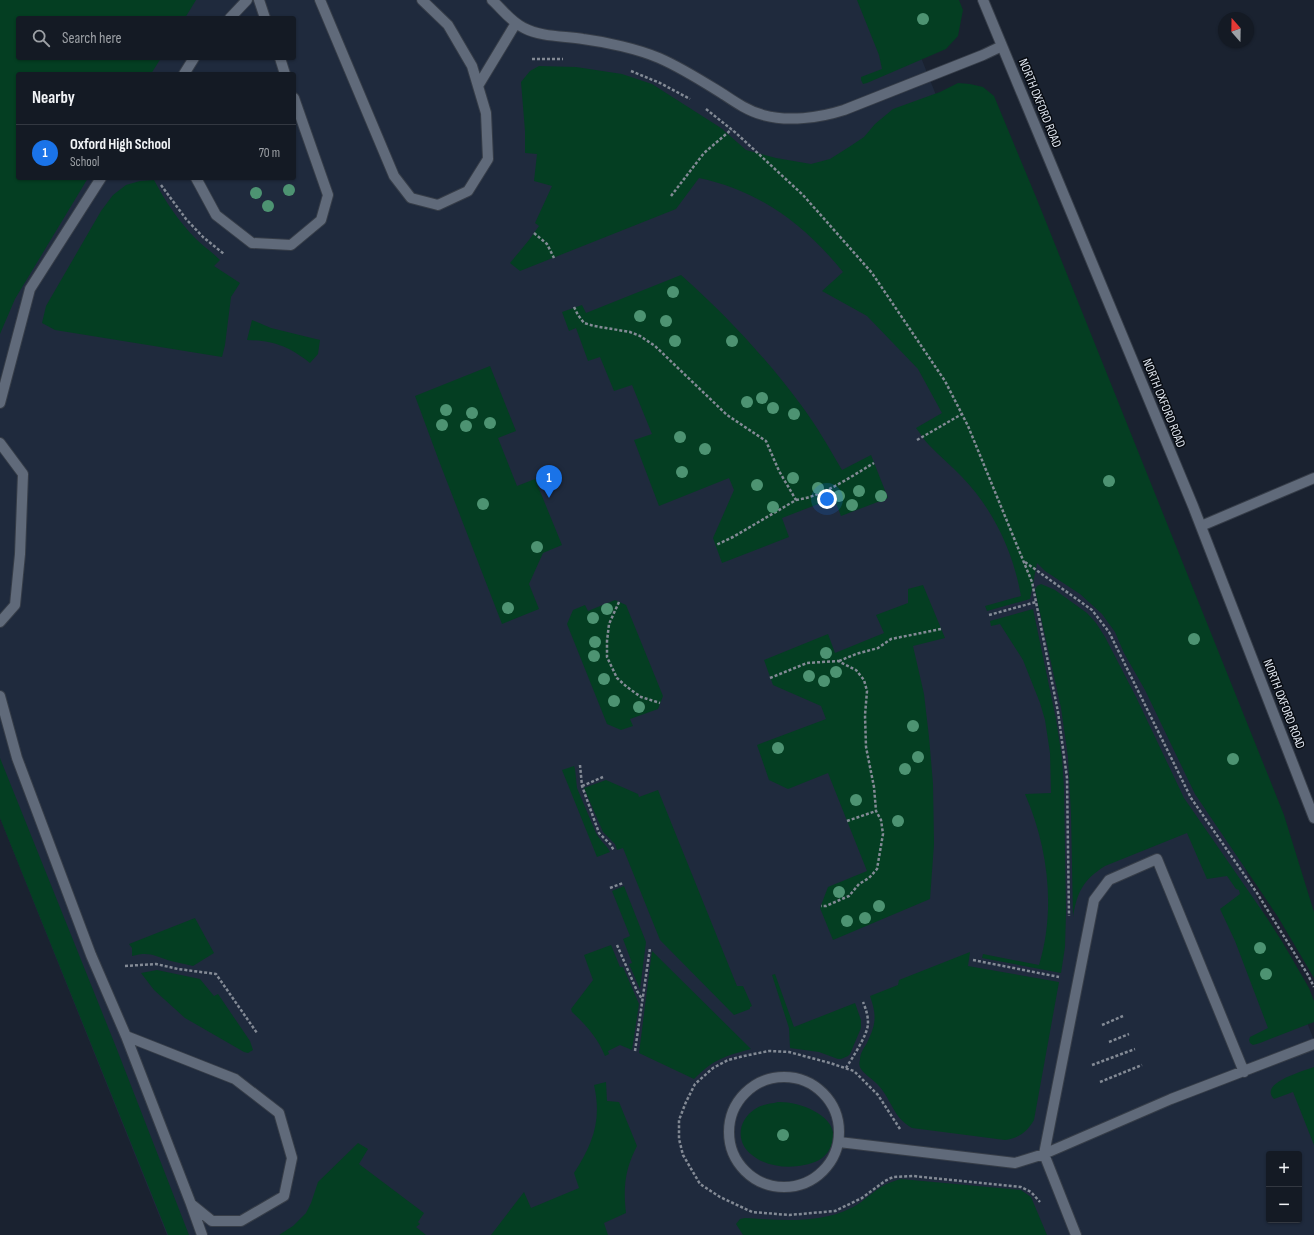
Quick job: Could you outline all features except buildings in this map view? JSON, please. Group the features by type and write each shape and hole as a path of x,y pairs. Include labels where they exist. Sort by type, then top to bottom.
{"street":[{"path":"232,16 246,0"},
{"path":"259,0 264,16"},
{"path":"320,0 394,176 411,198 438,205 468,191 488,159 486,113 472,66 448,25 422,0"},
{"path":"492,0 516,23 525,29 617,45 658,57 679,67 755,113 768,117 790,119 828,115 844,110 983,55 1002,46"},
{"name":"NORTH OXFORD ROAD","path":"983,0 1200,526 1314,818"},
{"path":"478,86 516,23"},
{"path":"185,72 193,60"},
{"path":"281,60 284,72"},
{"path":"197,180 216,215 252,243 291,245 321,220 328,195 296,104"},
{"path":"0,403 30,289 100,180"},
{"path":"0,443 23,474 20,554 15,605 0,622"},
{"path":"1200,526 1314,478"},
{"path":"0,696 17,758 91,955 126,1036 202,1235"},
{"path":"1076,1235 1044,1154 1094,900 1109,880 1157,859 1244,1072"},
{"path":"126,1036 235,1079 278,1113 292,1158 284,1196 241,1221 212,1221 190,1204"},
{"path":"839,1142 1015,1163 1044,1154 1172,1099 1314,1044"},
{"path":"791,1077 808,1082 823,1092 834,1107 839,1124 839,1142 833,1159 821,1174 805,1183 787,1187 768,1185 751,1177 739,1163 731,1147 729,1128 733,1111 742,1096 756,1084 773,1078 791,1077"}],"path":[{"path":"532,59 570,58"},
{"path":"628,70 660,83 695,102"},
{"path":"702,105 804,195 872,273 945,381 968,426 1032,582 1058,712 1067,778 1070,907 1068,923"},
{"path":"671,196 704,153 732,130"},
{"path":"161,185 186,219 203,237 224,254"},
{"path":"534,233 547,244 554,258"},
{"path":"574,307 584,322 594,326 630,332 640,336 655,346 727,415 766,441 779,471 796,500"},
{"path":"917,440 962,414"},
{"path":"716,545 733,537 796,500 807,498 820,492 874,462"},
{"path":"1024,561 1092,610 1109,632 1191,798 1258,893 1308,975 1314,988"},
{"path":"619,602 609,624 607,657 617,678 627,687 641,697 660,703"},
{"path":"989,615 1036,602"},
{"path":"770,678 807,663 838,661 878,648 891,639 941,629"},
{"path":"821,906 826,906 849,896 859,884 869,878 877,869 883,834 881,820 876,811 874,787 866,747 865,715 867,691 864,680 856,670 838,661"},
{"path":"580,765 582,786 599,833 611,845 614,851"},
{"path":"582,786 603,777"},
{"path":"847,821 876,811"},
{"path":"610,888 623,883"},
{"path":"618,945 637,991 642,999"},
{"path":"635,1051 650,948"},
{"path":"973,960 1064,978"},
{"path":"125,966 156,964 178,969 216,974 257,1033"},
{"path":"846,1068 860,1046 869,1025 868,1012 863,1002"},
{"path":"1102,1025 1123,1016"},
{"path":"1109,1042 1129,1034"},
{"path":"1092,1065 1135,1049"},
{"path":"904,1131 899,1129 878,1095 854,1071 789,1052 769,1051 728,1060 713,1068 695,1084 679,1120 679,1139 683,1155 700,1184 720,1197 752,1212 789,1215 835,1211 862,1198 893,1176 913,1176 1021,1187 1031,1192 1039,1200 1042,1207"},
{"path":"1100,1082 1142,1065"}],"shaded area":[{"path":"0,0 898,0 1314,1040 1314,1235 167,1235 0,818"}],"green space":[{"path":"0,0 196,0 186,16 16,16 16,60 160,60 152,72 16,72 16,180 87,180 15,299 0,334"},
{"path":"857,0 959,0 963,10 958,36 946,49 863,84 861,77 882,69 879,55"},
{"path":"539,66 576,67 622,74 652,84 721,128 746,150 776,158 811,164 830,159 864,137 875,124 893,109 940,92 958,83 983,87 994,96 1284,815 1314,912 1314,978 1278,917 1195,794 1145,690 1124,653 1115,632 1102,614 1080,594 1045,571 1037,563 1030,599 987,611 985,606 1021,596 1013,563 1000,532 992,517 973,489 927,443 916,428 942,413 918,369 867,316 822,291 843,272 813,239 779,212 761,201 742,191 699,178 676,209 520,271 510,263 539,226 535,223 552,186 534,181 537,154 525,153 525,131 521,82 530,71"},
{"path":"154,180 184,226 199,242 220,260 214,266 240,283 231,297 222,357 55,330 42,323 46,306 101,211 113,195 126,185 140,181"},
{"path":"681,275 730,321 774,370 823,437 842,470 871,455 888,498 841,516 834,498 782,518 789,537 722,563 713,538 734,490 729,478 659,506 634,440 652,434 632,385 614,391 600,357 588,361 576,328 569,331 562,312 582,305 586,313"},
{"path":"252,320 271,328 320,340 318,354 310,363 295,352 273,343 247,340"},
{"path":"490,366 516,431 498,438 517,486 535,479 562,545 543,553 529,584 539,609 502,624 415,396"},
{"path":"1041,584 1055,590 1087,613 1105,637 1136,697 1184,798 1267,918 1309,988 1314,1001 1314,1022 1260,1043 1253,1045 1250,1043 1250,1037 1268,1028 1235,941 1220,909 1240,894 1239,890 1236,889 1227,876 1207,879 1187,833 1105,866 1097,871 1082,887 1073,917 1071,814 1068,757 1061,708 1035,590 1037,586"},
{"path":"923,585 945,638 913,646 924,694 933,784 934,844 930,899 833,940 820,908 828,887 867,871 828,773 788,789 769,780 757,745 826,719 821,706 773,685 764,660 828,634 835,653 884,633 876,615 908,603 908,589"},
{"path":"615,600 626,605 663,696 658,709 630,719 633,726 621,730 607,724 567,624 573,610 585,605 588,611"},
{"path":"1033,609 1056,719 1062,758 1064,788 1066,912 1065,947 1061,973 982,958 983,954 1039,965 1044,944 1048,900 1047,878 1039,835 1025,794 1051,793 1050,753 1045,720 1023,660 1000,624 991,626 990,621"},
{"path":"0,758 116,1047 189,1235 168,1235 0,818"},
{"path":"574,766 577,788 596,833 610,852 597,857 562,770"},
{"path":"606,780 638,794 639,797 658,790 737,986 743,986 752,1006 750,1009 734,1015 660,940 623,848 617,850 615,844 603,832 584,788"},
{"path":"624,886 646,942 640,989 629,964 632,963 623,939 630,936 612,891"},
{"path":"195,918 214,953 193,966 148,954 132,956 132,948 129,944"},
{"path":"611,945 620,967 623,967 639,1004 632,1050 620,1045 608,1051 609,1054 605,1056 595,1037 571,1009 593,980 584,955"},
{"path":"652,951 751,1049 720,1059 701,1072 694,1079 639,1053"},
{"path":"970,952 968,966 1059,982 1034,1120 1022,1134 1005,1140 912,1128 900,1119 884,1092 860,1068 859,1062 861,1053 867,1043 874,1025 874,1009 870,996 898,985 899,980"},
{"path":"157,970 200,979 214,996 218,994 250,1041 253,1050 248,1053 244,1052 185,1018 154,990 141,973"},
{"path":"775,974 794,1027 855,1003 861,1020 861,1028 848,1056 838,1059 819,1052 790,1048 789,1028 772,975"},
{"path":"1314,1067 1314,1145 1293,1092 1274,1099 1271,1093 1272,1088 1284,1078"},
{"path":"606,1082 607,1101 619,1102 637,1146 627,1170 625,1186 626,1213 604,1223 608,1235 491,1235 524,1192 531,1208 579,1188 574,1173 591,1142 596,1121 597,1109 594,1085"},
{"path":"778,1102 798,1105 809,1109 819,1114 827,1121 832,1129 833,1139 829,1150 822,1158 815,1162 797,1166 776,1166 757,1159 747,1150 741,1138 742,1125 745,1119 758,1107"},
{"path":"358,1143 368,1149 359,1164 424,1213 418,1222 420,1224 416,1227 426,1235 279,1235 293,1226 306,1213 318,1182"},
{"path":"901,1179 1021,1190 1031,1197 1047,1235 743,1235 736,1224 740,1219 745,1218 798,1220 837,1214 858,1204 891,1182"}],"place":[{"name":"Oxford High School","path":"549,498"}]}
